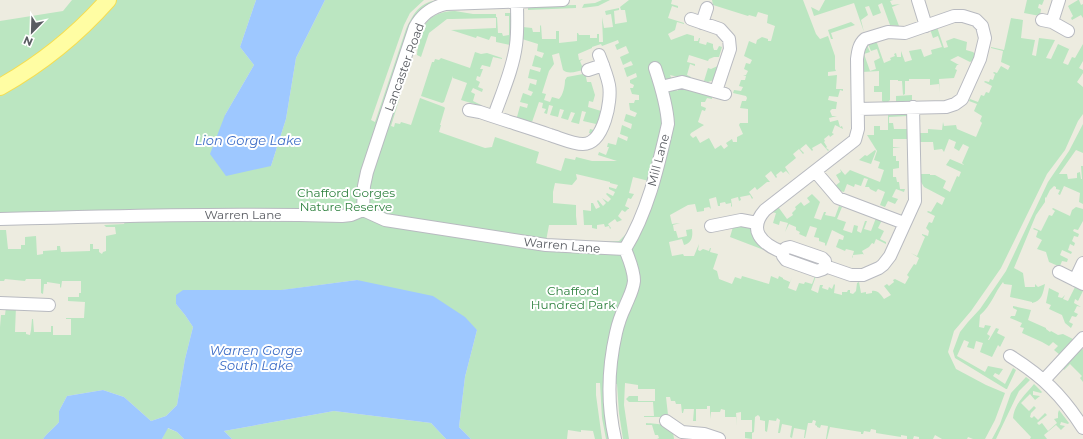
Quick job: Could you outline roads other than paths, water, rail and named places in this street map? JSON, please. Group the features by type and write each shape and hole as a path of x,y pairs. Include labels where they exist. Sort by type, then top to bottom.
{"main road":[{"path":"0,87 20,76 67,42 108,0"}],"street":[{"name":"Lancaster Road","path":"363,210 364,186 367,172 412,35 419,20 431,9 442,5 563,0"},
{"path":"918,0 926,26"},
{"path":"1059,0 1047,21 1068,31"},
{"path":"494,116 516,46 517,2"},
{"path":"661,87 682,82 721,93 731,45 728,36 724,32 696,21 707,8"},
{"path":"858,109 913,107 946,107 962,99 980,59 985,38 984,30 976,20 954,16 905,33 888,32 865,39 859,48 857,59 858,129 854,140 761,214 757,223 759,235 768,246 782,252 786,248 790,247 822,258 825,266 851,275 863,275 873,272 883,265 887,260 915,201 913,107"},
{"path":"469,110 494,116 580,144 588,143 595,138 599,132 609,106 610,96 609,85 601,60 588,70"},
{"name":"Mill Lane","path":"625,249 642,214 655,178 668,124 661,87 655,68"},
{"path":"815,171 838,198 904,223"},
{"name":"Warren Lane","path":"0,220 271,214 342,216 351,215 363,210 385,220 546,245 625,249"},
{"path":"711,226 727,228 740,220 757,223"},
{"path":"615,439 610,410 610,373 616,334 620,319 633,288 634,281 625,249"},
{"path":"1059,272 1079,282 1083,263"},
{"path":"0,303 28,308 49,305"},
{"path":"1044,380 1083,338"},
{"path":"1010,356 1044,380 1065,402 1083,428"},
{"path":"666,421 681,435 704,434 719,439"}],"water":[{"name":"Lion Gorge Lake","path":"256,0 325,0 296,58 286,119 271,166 226,176 210,154 225,115 254,65 240,47"},
{"name":"Warren Gorge South Lake","path":"357,280 433,296 465,317 477,330 465,377 459,427 471,439 446,439 431,423 334,411 224,431 232,439 184,439 177,432 168,428 162,439 43,439 59,422 59,411 67,396 103,390 124,397 151,421 166,416 177,405 185,359 193,327 176,304 176,295 183,290 281,290"}],"park label":[{"name":"Chafford Gorges Nature Reserve","path":"346,199"},
{"name":"Chafford Hundred Park","path":"573,297"}]}
